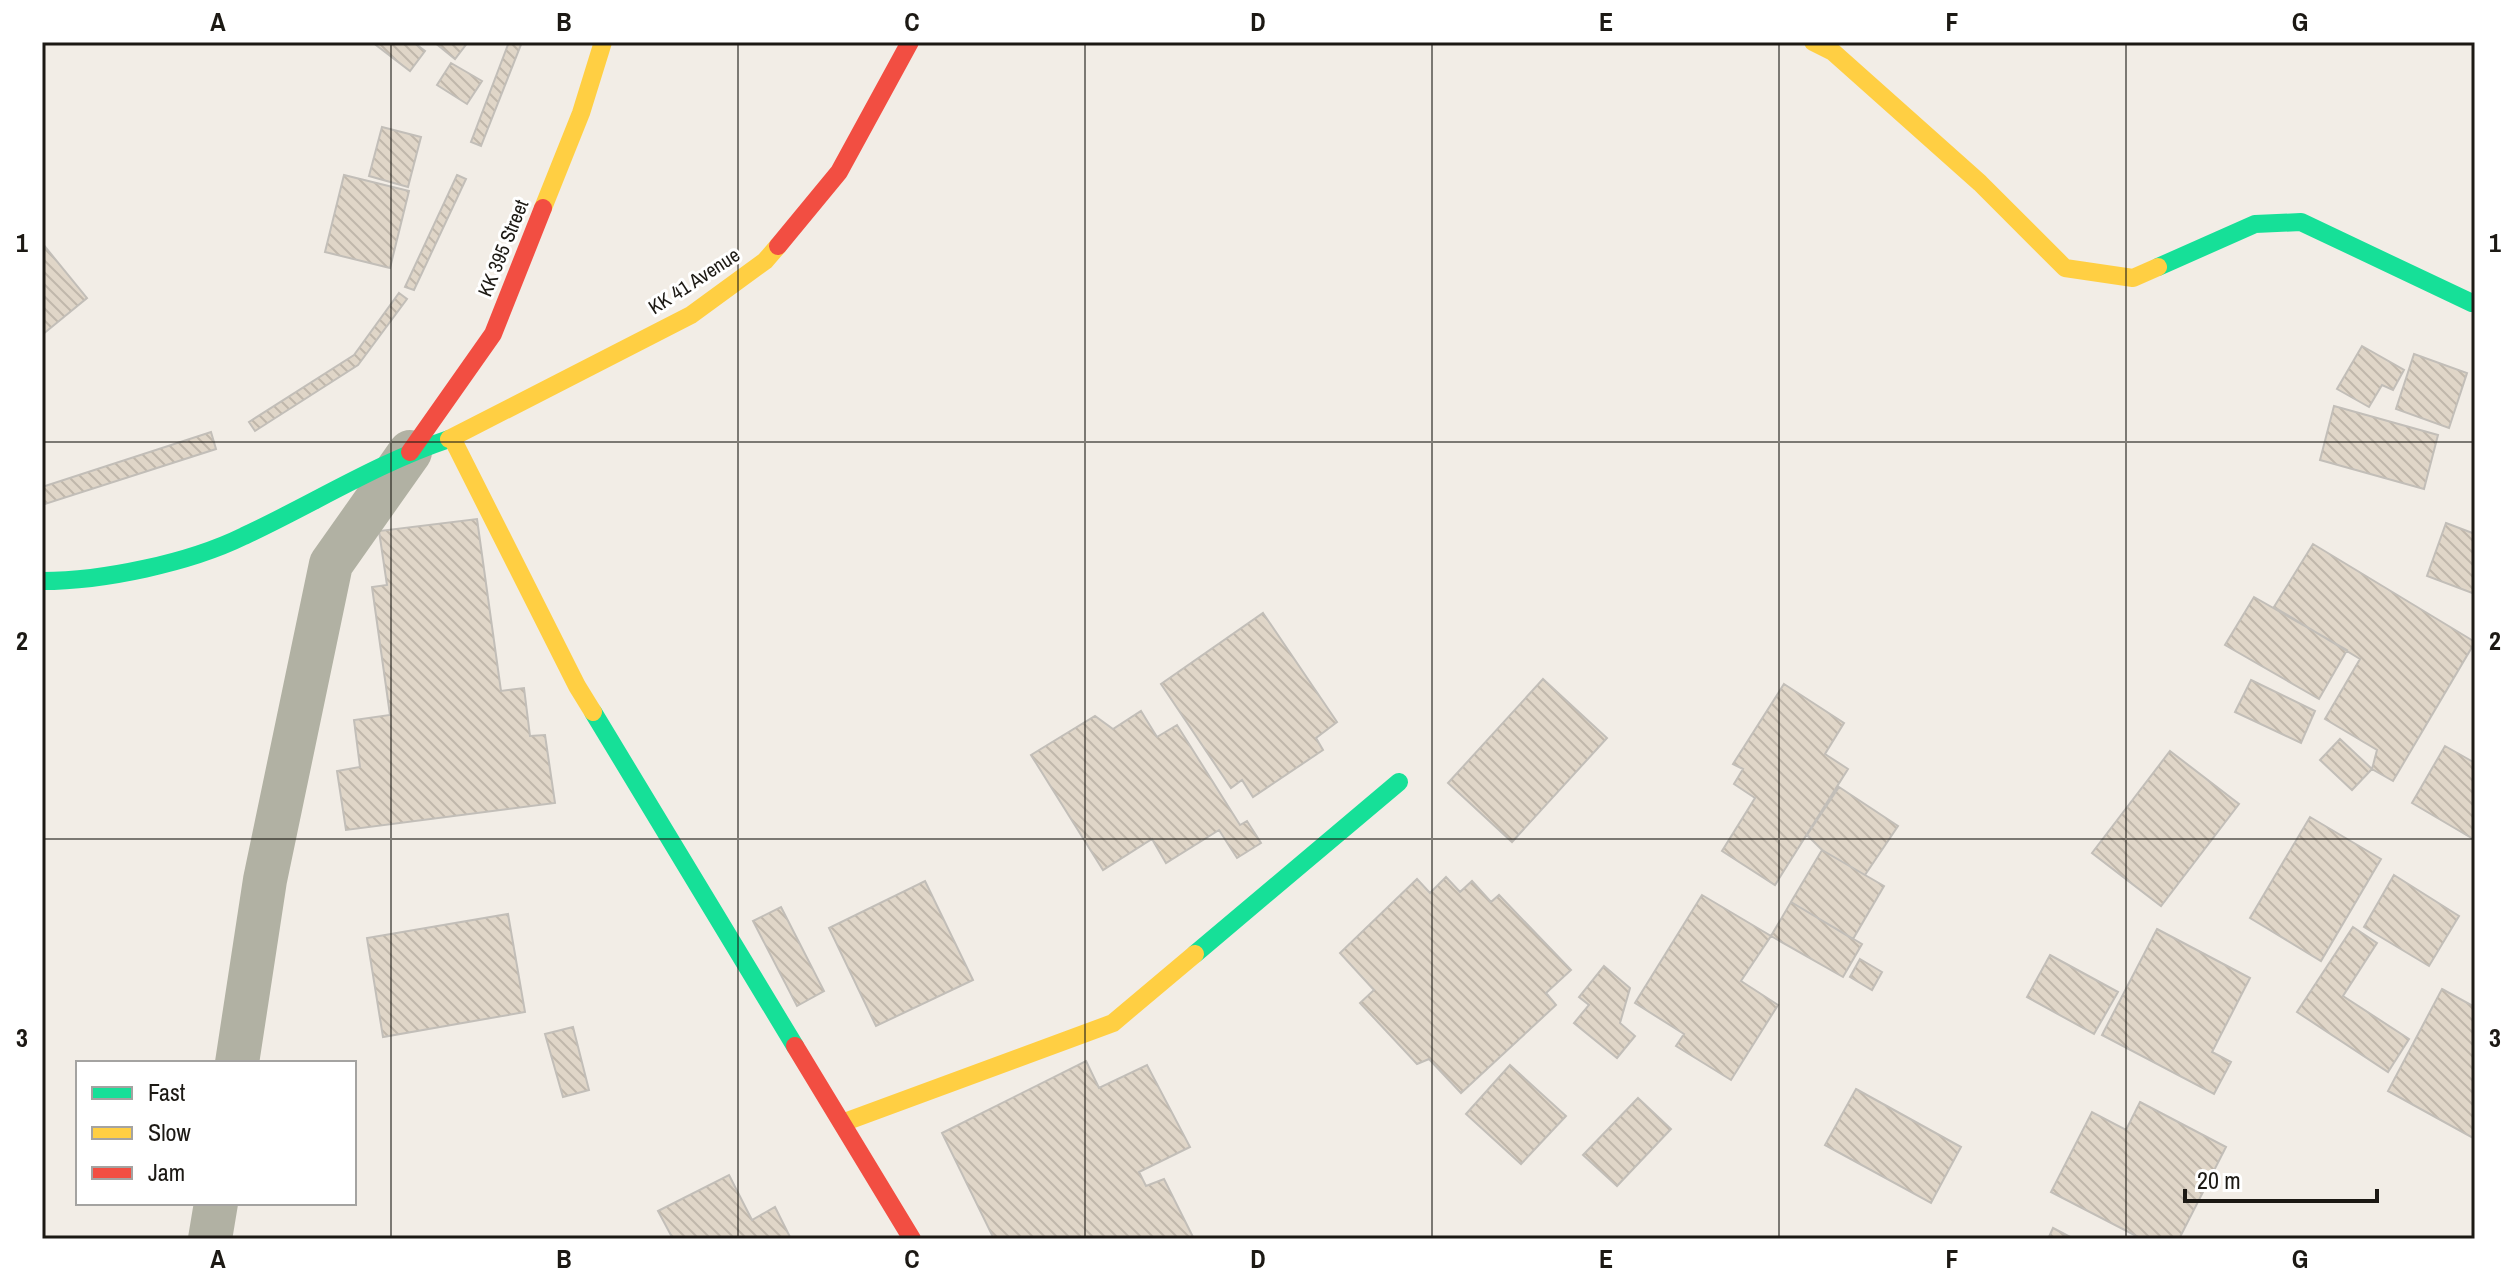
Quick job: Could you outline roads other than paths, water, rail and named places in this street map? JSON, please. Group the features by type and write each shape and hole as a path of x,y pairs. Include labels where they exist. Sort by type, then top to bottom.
{"street":[{"name":"KK 395 Street","path":"410,452 493,334 581,113 603,42"},
{"name":"KK 41 Avenue","path":"42,581 148,569 241,538 410,452 452,438 691,315 765,261 839,172 910,42"},
{"path":"1813,42 1833,52 1969,173 2065,268 2133,278 2255,224 2301,222 2475,302"},
{"path":"452,438 577,686 912,1239"},
{"path":"237,1061 265,880 331,564 410,452"},
{"path":"842,1123 1113,1023 1399,782"},
{"path":"210,1239 216,1205"}]}
